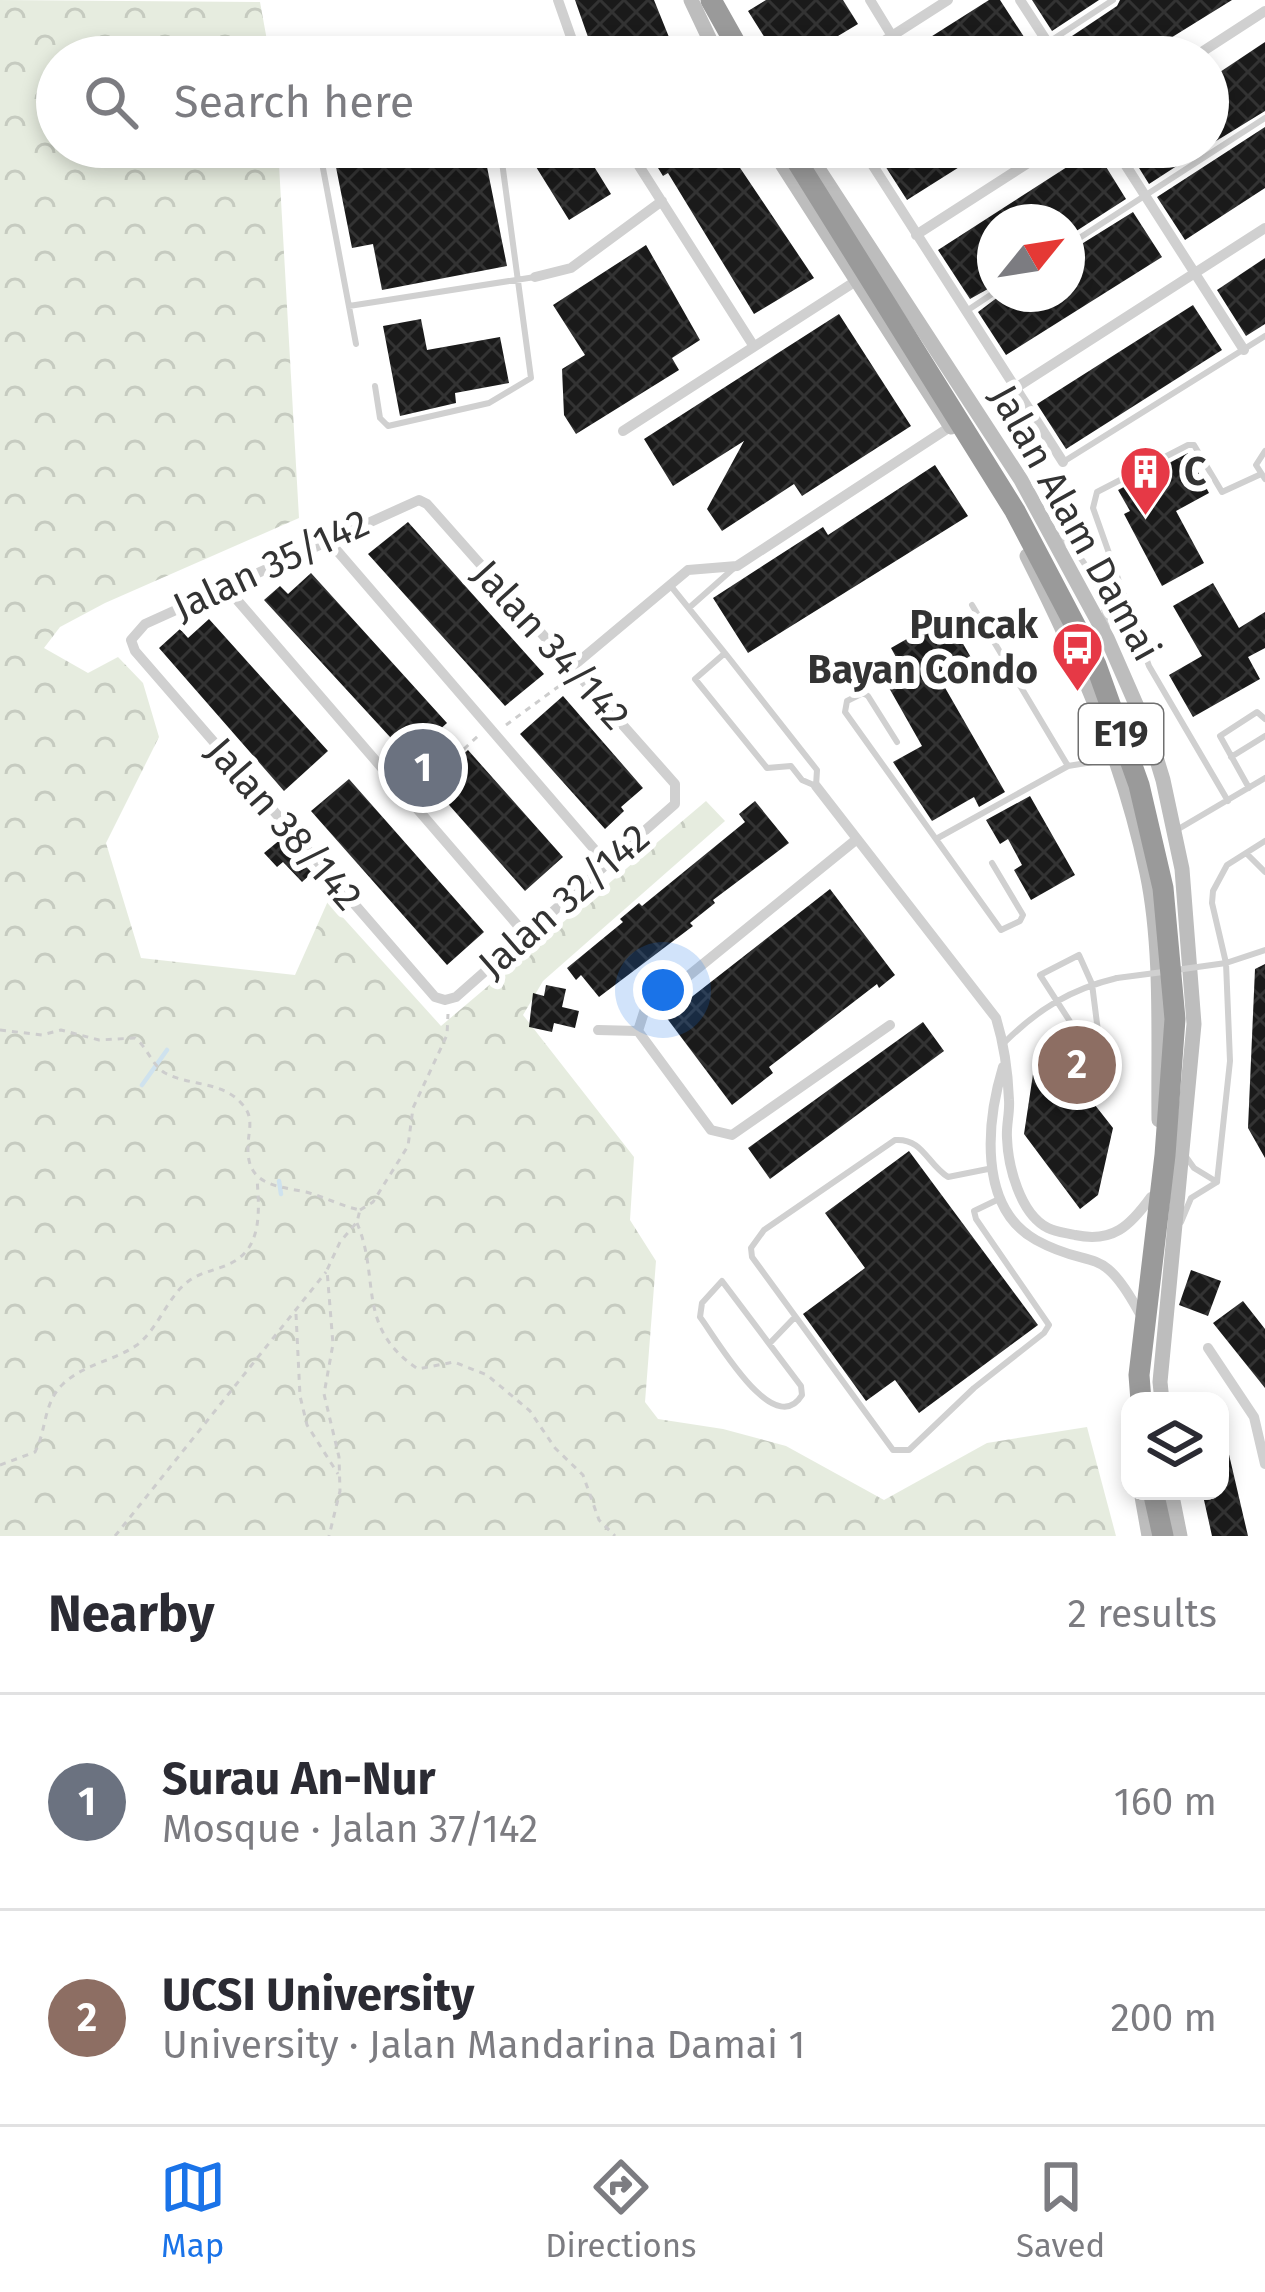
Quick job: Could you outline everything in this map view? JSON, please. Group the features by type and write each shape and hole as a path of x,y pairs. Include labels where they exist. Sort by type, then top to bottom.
{"highway":[{"path":"701,0 721,36"},
{"path":"716,0 736,36"},
{"name":"E19","path":"813,168 1020,509 1100,663 1142,782 1168,886 1180,1018 1142,1392"},
{"path":"1149,1500 1157,1536"}],"main road":[{"path":"691,0 708,36"},
{"name":"Jalan Alam Damai","path":"784,168 1007,516 1077,655 1118,758 1148,876 1153,926 1159,1130 1133,1364 1139,1392"},
{"name":"Jalan Alam Damai","path":"814,168 1046,527 1107,638 1149,734 1175,831 1194,1024 1161,1392"},
{"path":"1173,1500 1180,1536"}],"street":[{"path":"558,0 571,36"},
{"path":"870,0 892,36 948,0"},
{"path":"1020,0 1043,36"},
{"path":"1226,36 1265,11"},
{"path":"640,168 752,346"},
{"path":"875,168 1063,462"},
{"path":"916,235 1020,168"},
{"path":"1127,168 1244,350"},
{"path":"536,277 571,268 662,202"},
{"path":"1014,389 1265,228"},
{"path":"623,430 856,281"},
{"path":"574,670 688,570 737,566 975,411"},
{"name":"Jalan 35/142","path":"131,640 145,624 418,500"},
{"name":"Jalan 34/142","path":"418,500 427,504 675,784 678,795"},
{"path":"327,539 607,864"},
{"path":"225,586 526,934"},
{"name":"Jalan 38/142","path":"131,640 135,651 435,998 445,1000"},
{"path":"816,786 986,1000 1004,1043 1011,1165 1032,1214 1050,1230 1108,1238 1126,1228 1151,1197"},
{"name":"Jalan 32/142","path":"445,1000 456,997 675,804 678,795"},
{"path":"638,1031 644,1012 857,839"},
{"path":"638,1031 711,1130 732,1135 890,1025"},
{"path":"598,1030 638,1031"},
{"path":"1004,1064 988,1136 993,1168 1014,1220 1030,1238 1100,1261 1114,1271 1139,1312"},
{"path":"993,1168 1011,1165"},
{"path":"1002,1197 1020,1190"},
{"path":"1208,1348 1254,1417 1265,1464"}],"lane":[{"path":"1059,36 1113,0"},
{"path":"1229,141 1265,118"},
{"path":"323,168 356,344"},
{"path":"376,386 380,418 388,426 489,404 528,382 532,373 503,168"},
{"path":"1085,234 1188,168"},
{"path":"349,306 536,277"},
{"path":"965,312 977,304"},
{"path":"1063,462 1265,336"},
{"path":"1228,801 1144,654 1093,508 1097,492 1188,445 1194,446 1222,492 1262,477 1257,460 1265,451"},
{"path":"690,608 737,566"},
{"path":"670,585 690,608 817,770 816,786 802,780 791,766 766,768 694,679 725,653"},
{"path":"972,605 1068,766"},
{"path":"897,742 868,696 863,693 847,701 845,712 1001,930 1020,921 1023,914 992,862"},
{"path":"1250,788 1220,739 1257,712 1265,719"},
{"path":"1231,757 1265,736"},
{"path":"936,839 1068,766 1118,758"},
{"path":"1175,831 1265,778"},
{"path":"1217,1181 1230,1061 1226,963 1213,891 1227,865 1265,842"},
{"path":"1247,854 1265,872"},
{"path":"1004,1043 1054,1001 1091,984 1226,963 1265,950"},
{"path":"1079,955 1091,984 1100,1047 1088,1051 1054,1001 1040,975 1079,955"},
{"path":"993,1168 948,1177 916,1143 895,1140 764,1230 751,1248 752,1257 794,1318 893,1450 909,1450 974,1388 1044,1334 1048,1325 976,1219 978,1207 1002,1197"},
{"path":"1183,1152 1194,1168 1217,1181"},
{"path":"1172,1250 1191,1198 1217,1181"},
{"path":"722,1281 770,1343 801,1387 802,1395 789,1408 765,1402 698,1309 722,1281"},
{"path":"770,1343 794,1318"}],"path":[{"path":"410,800 492,730 574,670"},
{"path":"257,1178 279,1189 309,1193 359,1210 373,1202 408,1146 413,1108 447,1035 445,1000"},
{"path":"0,1030 42,1035 62,1030 99,1040 135,1038 155,1066 169,1076 232,1095 245,1106 251,1120 248,1160 257,1178 259,1205 249,1251 185,1283 135,1347 62,1384 47,1404 44,1435 35,1452 0,1465"},
{"path":"359,1210 371,1305 396,1354 418,1369 454,1362 487,1375 530,1411 583,1475 599,1520 615,1536"},
{"path":"115,1536 327,1270 340,1242 357,1222"},
{"path":"327,1270 333,1344 324,1394 340,1456 340,1491 329,1536"},
{"path":"296,1309 299,1396 307,1425 339,1475"}],"green space":[{"path":"0,0 260,2 266,36 36,36 36,168 279,168 299,518 105,603 60,627 44,648 88,673 118,657 143,683 159,737 106,843 141,958 295,975 328,901 441,1026 706,801 725,821 543,981 523,1015 634,1157 630,1220 656,1261 645,1402 658,1419 723,1429 786,1446 884,1500 987,1443 1087,1427 1116,1536 0,1536"}],"building":[{"path":"575,0 654,0 669,36 588,36"},
{"path":"766,0 843,0 858,24 838,36 764,36 748,11"},
{"path":"989,0 1000,0 1023,36 932,36"},
{"path":"1032,0 1099,0 1052,31"},
{"path":"1120,0 1232,0 1174,36 1072,36"},
{"path":"1265,42 1265,111 1229,133 1229,66"},
{"path":"1265,127 1265,188 1185,240 1157,197 1202,168 1229,168 1229,150"},
{"path":"336,168 487,168 507,266 382,290 373,244 352,248"},
{"path":"537,168 595,168 611,194 569,220"},
{"path":"658,168 740,168 814,278 754,314 668,173 663,176"},
{"path":"886,168 958,168 907,200"},
{"path":"1065,168 1107,168 1126,199 1085,225 1085,204 1010,204"},
{"path":"1139,168 1174,168 1149,184"},
{"path":"1133,212 1162,257 1085,305 1085,242"},
{"path":"977,225 977,295 970,299 938,250"},
{"path":"646,245 700,340 672,358 679,370 576,434 564,415 562,369 585,355 553,305"},
{"path":"1265,258 1265,324 1246,336 1217,290"},
{"path":"1193,305 1222,350 1066,449 1037,404"},
{"path":"978,312 1074,312 1006,355"},
{"path":"839,314 911,426 802,496 794,484 722,531 707,509 744,441 673,486 644,439"},
{"path":"421,319 427,350 500,337 509,383 455,393 456,403 400,416 383,326"},
{"name":"C","path":"1188,453 1209,493 1176,511 1204,563 1162,586 1124,514 1130,511 1118,490"},
{"path":"935,465 968,516 748,653 713,598 823,527 828,535"},
{"path":"408,522 544,674 505,706 368,554"},
{"path":"311,573 447,723 426,742 449,767 468,750 563,857 525,891 427,780 415,790 400,774 413,762 264,600 280,586 288,594"},
{"path":"1213,583 1239,628 1265,612 1265,648 1248,657 1260,679 1193,717 1169,675 1202,656 1173,606"},
{"path":"947,616 973,661 940,679 1005,792 979,807 974,797 932,821 893,762 922,746 884,679 902,668 891,648"},
{"path":"209,619 328,751 284,791 159,648 180,629 188,638"},
{"path":"563,696 643,788 605,829 520,734"},
{"path":"349,779 484,932 447,965 311,811"},
{"path":"1030,796 1075,875 1031,900 1014,870 1022,865 1008,839 1000,844 986,820"},
{"path":"755,801 789,843 713,900 690,923 693,926 599,997 581,975 576,980 567,968 639,903 642,906 745,822 739,814"},
{"path":"281,839 312,873 302,882 283,862 277,867 264,853"},
{"path":"830,889 895,975 769,1067 773,1073 732,1105 666,1017"},
{"path":"1265,964 1265,1158 1248,1128 1255,969"},
{"path":"546,985 566,989 562,1007 579,1011 575,1028 554,1023 552,1032 529,1027 533,993 544,996"},
{"path":"923,1022 944,1051 770,1179 748,1148"},
{"path":"1051,1049 1113,1128 1098,1195 1080,1209 1024,1134 1035,1061"},
{"path":"909,1151 1038,1325 919,1413 895,1380 866,1401 803,1314 865,1268 825,1213"},
{"path":"1191,1270 1221,1281 1208,1316 1179,1305"},
{"path":"1243,1301 1265,1329 1265,1388 1213,1323"},
{"path":"1229,1454 1248,1536 1212,1536 1204,1500 1229,1500"}],"waterway":[{"path":"142,1085 167,1050"},
{"path":"279,1181 281,1194"}],"place":[{"name":"C","path":"1145,518"},
{"name":"Puncak Bayan Condo","path":"1077,693"},
{"name":"Surau An-Nur","path":"423,768"},
{"name":"UCSI University","path":"1077,1065"}]}
